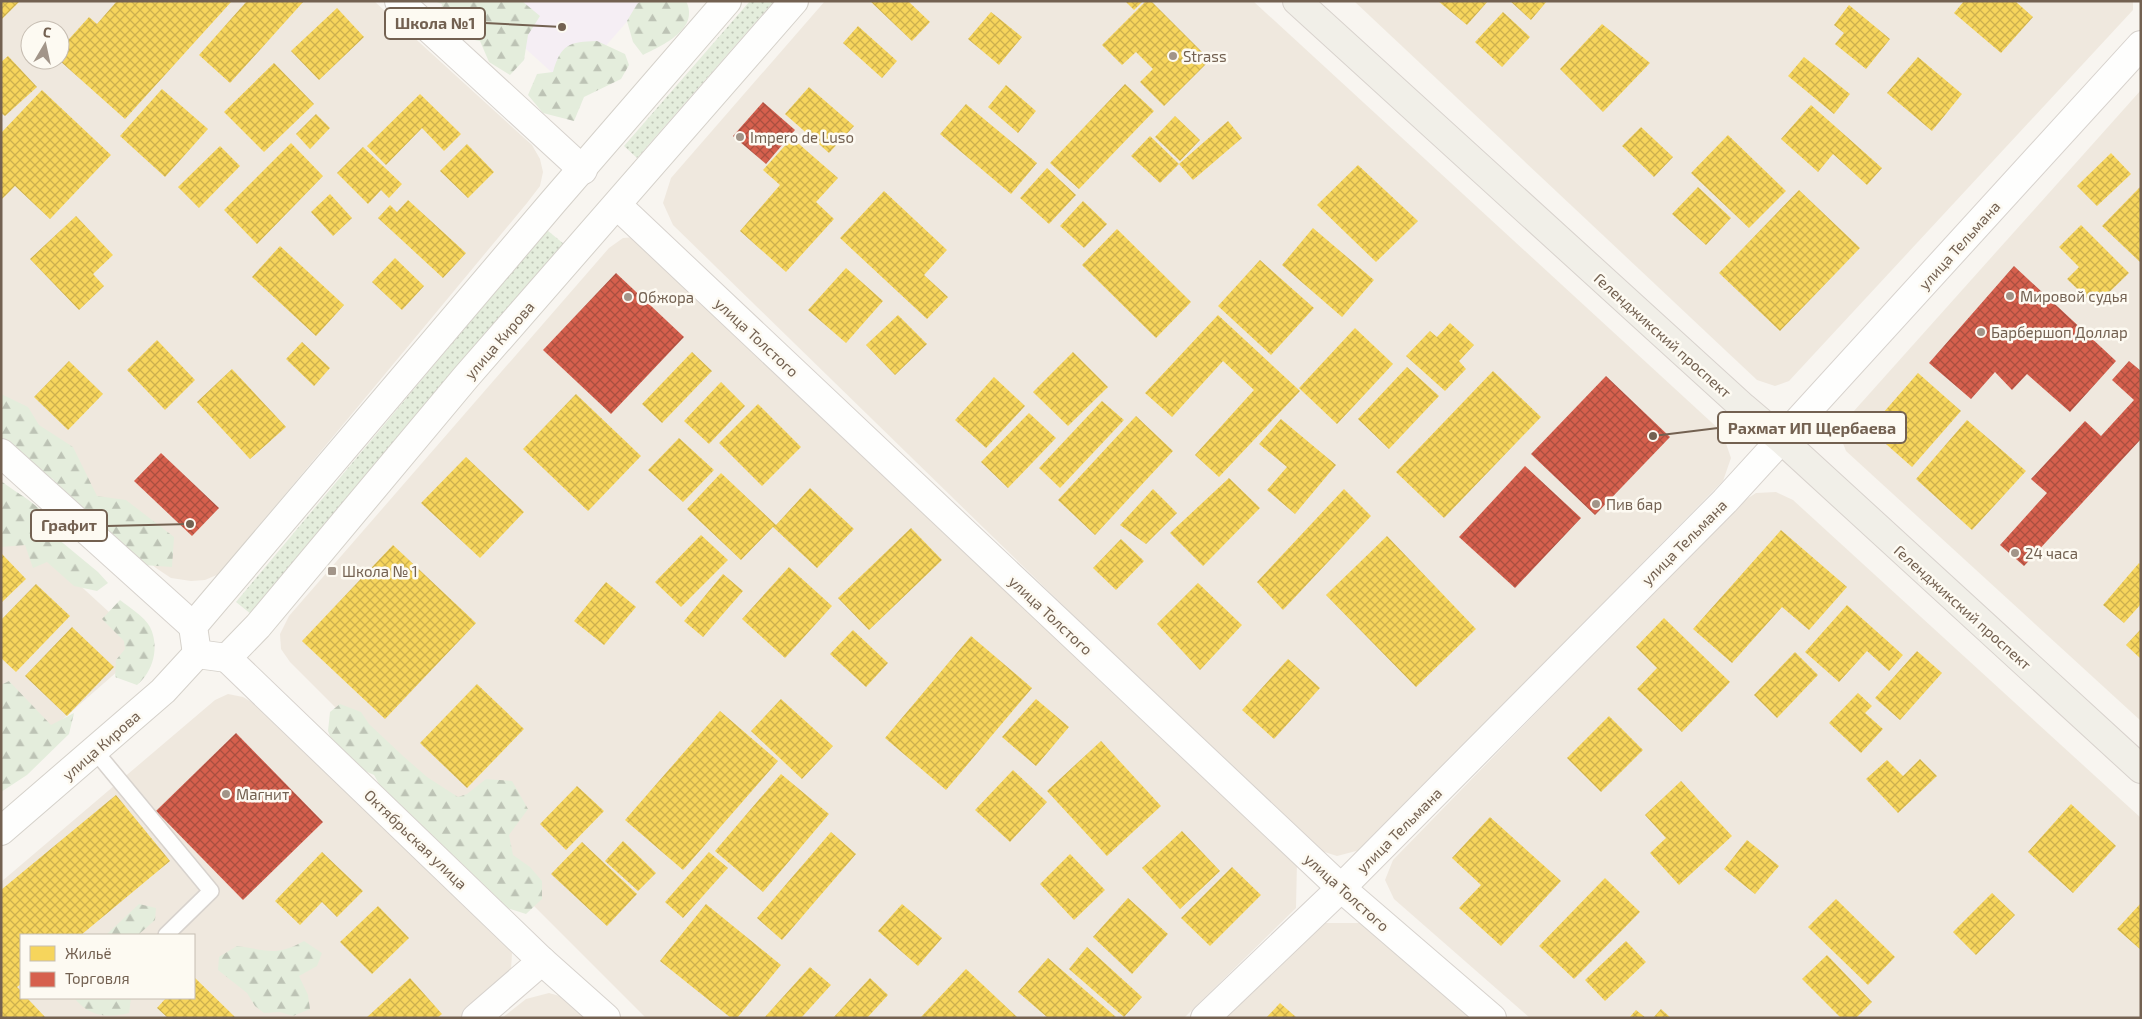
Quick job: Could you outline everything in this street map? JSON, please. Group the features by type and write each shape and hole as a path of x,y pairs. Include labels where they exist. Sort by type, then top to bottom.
{"main road":[{"name":"Геленджикский проспект","path":"1297,1 1736,401 1782,440 2141,770"}],"street":[{"path":"399,1 583,170"},
{"path":"193,626 553,202 583,170 727,1"},
{"name":"улица Кирова","path":"228,658 258,626 466,377 794,1"},
{"name":"улица Тельмана","path":"1205,1018 1341,888 1725,501 2141,45"},
{"name":"улица Толстого","path":"617,205 1341,888 1492,1018"},
{"path":"1,453 193,626 197,654 228,658"},
{"name":"улица Кирова","path":"1,831 163,691 197,654"},
{"name":"Октябрьская улица","path":"228,658 542,961 606,1018"},
{"path":"476,1018 542,961"}],"lane":[{"path":"95,751 212,891 167,934"}],"shaded area":[{"path":"1,1 374,1 532,145 540,159 543,172 540,186 219,574 205,580 191,581 171,578 156,568 1,427"},
{"path":"473,1 645,1 569,88"},
{"path":"825,1 1253,1 1722,432 1731,458 1723,481 1360,850 1337,856 1312,848 673,225 663,203 671,178"},
{"path":"1354,1 2133,1 2133,10 1789,381 1775,386 1757,380"},
{"path":"2141,90 2141,721 1846,451 1840,436 1845,421"},
{"path":"636,237 1297,862 1296,908 1184,1018 646,1018 290,662 281,649 280,634 289,616 609,248 623,238"},
{"path":"1776,492 1793,500 2141,818 2141,1018 1530,1018 1394,899 1385,880 1393,860 1739,504 1756,493"},
{"path":"1,513 134,635 127,663 1,773"},
{"path":"228,694 243,697 258,706 502,935 512,953 511,970 499,987 462,1018 1,1018 1,882 215,700"},
{"path":"1317,923 1364,923 1475,1018 1224,1018"},
{"path":"549,993 570,999 590,1018 502,1018 526,999"}],"green space":[{"path":"434,1 522,1 540,16 528,35 524,60 510,75 489,62 480,41 459,37 439,22 442,4"},
{"path":"641,1 686,1 689,11 688,20 684,28 677,35 643,55 633,42 627,21 637,4"},
{"path":"750,1 774,1 637,158 624,146"},
{"path":"597,41 625,54 629,65 621,79 584,97 574,121 543,113 528,95 537,74 553,72 559,55 568,46 579,42"},
{"path":"547,230 565,245 251,614 236,602"},
{"path":"1,394 28,407 39,425 73,447 97,496 126,500 174,537 172,567 129,564 58,490 53,479 30,468 1,442"},
{"path":"1,481 41,510 51,525 52,534 98,572 108,583 97,591 74,586 47,562 33,568 25,545 1,547"},
{"path":"120,600 144,619 153,635 154,651 151,666 143,680 137,685 115,677 116,660 125,649 124,641 102,619"},
{"path":"9,681 51,725 74,713 69,734 27,775 1,792 1,685"},
{"path":"340,704 361,712 369,724 403,756 427,777 458,797 467,794 486,779 512,781 528,809 509,835 513,855 530,867 542,881 542,899 526,914 491,903 387,798 374,775 338,756 328,731 330,712"},
{"path":"139,904 156,908 155,920 139,934 107,934"},
{"path":"304,941 322,953 317,966 299,976 308,995 310,1009 293,1016 280,1012 264,1013 255,1006 247,993 218,970 219,957 237,946 278,951"},
{"path":"75,999 131,999 129,1013 113,1016 92,1012"}],"building: Жильё":[{"path":"1,1 20,1 1,20"},
{"path":"117,1 232,1 125,119 70,70 70,38 89,17 97,24"},
{"path":"247,1 304,1 230,83 199,55"},
{"path":"870,1 908,1 930,22 912,41"},
{"path":"1125,1 1143,1 1134,10"},
{"name":"Strass","path":"1146,1 1151,1 1210,60 1164,106 1140,82 1153,69 1136,52 1122,65 1102,45"},
{"path":"1438,1 1488,1 1467,25"},
{"path":"1510,1 1547,1 1531,20"},
{"path":"1964,1 2015,1 2033,17 2001,53 1954,13"},
{"path":"1849,5 1890,39 1866,69 1835,44 1844,33 1834,25"},
{"path":"337,8 364,37 319,80 291,51"},
{"path":"991,12 1022,37 999,65 968,39"},
{"path":"1503,12 1530,37 1502,67 1475,42"},
{"path":"1602,24 1650,63 1603,112 1560,69"},
{"path":"858,26 897,61 882,78 843,43"},
{"path":"8,56 37,87 5,116 1,113 1,62"},
{"path":"1804,57 1850,94 1834,114 1788,76"},
{"path":"1918,57 1962,94 1932,131 1887,93"},
{"path":"274,63 314,104 264,152 224,112"},
{"path":"1125,84 1154,111 1079,189 1050,163"},
{"path":"1006,85 1036,111 1018,133 988,107"},
{"path":"809,87 854,126 829,153 785,114"},
{"path":"162,89 208,129 165,177 120,136"},
{"path":"42,90 111,155 50,219 15,186 1,200 1,133"},
{"path":"420,94 461,134 444,151 422,128 386,165 367,146"},
{"path":"966,104 1037,163 1011,194 940,134"},
{"path":"1811,105 1882,168 1867,185 1833,154 1818,172 1781,139"},
{"path":"316,114 330,128 310,149 296,134"},
{"path":"1175,116 1200,140 1180,161 1155,137"},
{"path":"1228,121 1242,138 1193,180 1179,164"},
{"path":"1641,127 1673,157 1654,177 1622,146"},
{"path":"1728,135 1786,191 1749,228 1691,173"},
{"path":"1150,136 1179,164 1160,183 1131,156"},
{"path":"792,138 838,178 816,202 834,219 786,272 740,231 780,185 763,170"},
{"path":"291,143 323,176 257,244 224,210"},
{"path":"467,144 494,172 468,198 440,171"},
{"path":"220,146 240,166 199,208 178,187"},
{"path":"363,147 402,184 389,198 381,190 368,204 337,173"},
{"path":"2111,153 2131,174 2097,206 2077,186"},
{"path":"1358,165 1418,221 1376,262 1317,205"},
{"path":"1047,168 1076,195 1049,224 1020,198"},
{"path":"1698,187 1731,218 1706,245 1672,214"},
{"path":"2141,187 2141,263 2102,226"},
{"path":"1799,190 1860,248 1780,331 1719,273"},
{"path":"884,191 947,250 924,275 948,297 927,319 840,238"},
{"path":"330,194 352,218 333,236 311,212"},
{"path":"408,200 466,253 443,278 378,218 390,205 397,212"},
{"path":"1083,201 1107,224 1084,248 1060,226"},
{"path":"76,216 113,255 93,274 104,286 79,310 30,259"},
{"path":"2081,225 2129,273 2095,306 2067,279 2079,267 2059,247"},
{"path":"1313,228 1374,280 1342,317 1282,265"},
{"path":"1117,229 1191,302 1156,338 1082,265"},
{"path":"280,246 344,305 316,336 252,277"},
{"path":"395,258 424,286 402,310 372,282"},
{"path":"1260,260 1314,308 1271,355 1218,306"},
{"path":"846,268 883,301 846,343 808,310"},
{"path":"898,315 927,344 895,375 866,345"},
{"path":"1218,315 1300,391 1219,477 1195,455 1254,390 1223,361 1172,417 1145,393"},
{"path":"1450,323 1474,345 1459,361 1466,369 1445,391 1406,356 1430,331 1437,337"},
{"path":"1355,328 1393,364 1337,424 1299,388"},
{"path":"157,340 195,380 165,410 127,370"},
{"path":"302,342 330,368 314,386 286,359"},
{"path":"692,352 712,371 662,423 642,404"},
{"path":"1073,352 1108,387 1068,426 1033,392"},
{"path":"69,361 103,394 68,430 34,397"},
{"path":"1407,367 1439,396 1389,449 1358,419"},
{"path":"232,369 286,427 250,459 197,402"},
{"path":"1493,371 1541,417 1444,518 1396,472"},
{"path":"1918,373 1961,411 1912,467 1869,429"},
{"path":"994,377 1025,406 986,448 955,420"},
{"path":"721,382 745,406 709,444 684,421"},
{"path":"576,394 641,456 588,511 523,449"},
{"path":"1102,401 1124,420 1060,488 1039,468"},
{"path":"758,404 801,447 762,486 719,443"},
{"path":"1029,413 1056,438 1008,488 981,462"},
{"path":"1136,416 1173,451 1095,535 1058,500"},
{"path":"1281,419 1336,465 1295,514 1267,490 1287,467 1259,444"},
{"path":"1967,420 2026,471 1972,530 1916,479"},
{"path":"679,438 714,470 683,502 648,470"},
{"path":"466,457 524,512 480,558 421,503"},
{"path":"721,473 776,525 810,488 854,529 817,568 773,527 741,560 687,509"},
{"path":"1229,478 1260,508 1203,566 1170,533"},
{"path":"1153,489 1177,513 1146,544 1120,525"},
{"path":"1344,489 1371,516 1283,610 1257,582"},
{"path":"911,528 942,560 869,630 838,598"},
{"path":"1781,530 1847,587 1809,630 1782,607 1732,663 1693,629"},
{"path":"701,535 728,560 681,607 655,582"},
{"path":"1387,536 1476,629 1416,687 1326,595"},
{"path":"1121,539 1144,561 1116,590 1093,568"},
{"path":"393,545 476,623 385,719 302,641"},
{"path":"1,553 26,579 1,603"},
{"path":"2139,563 2141,565 2141,604 2124,623 2103,605"},
{"path":"789,567 832,606 785,658 742,619"},
{"path":"723,574 743,591 703,637 684,621"},
{"path":"606,582 636,607 604,645 574,621"},
{"path":"1198,583 1242,625 1200,670 1157,624"},
{"path":"36,584 70,616 16,672 1,658 1,620"},
{"path":"1847,605 1903,655 1889,671 1867,651 1839,682 1805,652"},
{"path":"1664,618 1730,682 1682,732 1637,689 1657,668 1636,647"},
{"path":"72,627 114,667 67,716 25,676"},
{"path":"2141,629 2141,659 2126,645"},
{"path":"853,630 888,663 866,687 830,654"},
{"path":"971,636 1032,688 946,790 885,738"},
{"path":"1917,651 1942,673 1900,720 1875,698"},
{"path":"1795,652 1818,675 1777,718 1754,695"},
{"path":"1288,659 1320,688 1274,739 1242,710"},
{"path":"477,684 524,729 467,788 420,743"},
{"path":"1858,693 1872,706 1865,713 1883,729 1861,753 1829,723"},
{"path":"781,699 833,746 802,779 751,731"},
{"path":"1036,699 1069,727 1036,766 1002,737"},
{"path":"720,711 778,761 683,870 625,820"},
{"path":"1609,716 1643,750 1601,792 1567,758"},
{"path":"1101,741 1161,806 1107,856 1047,791"},
{"path":"1920,759 1937,776 1898,813 1866,779 1887,760 1903,776"},
{"path":"1013,770 1047,802 1010,842 975,810"},
{"path":"781,774 829,814 763,892 715,851"},
{"path":"1681,781 1732,836 1679,885 1650,853 1666,838 1645,815"},
{"path":"577,786 604,811 566,850 540,824"},
{"path":"116,795 170,861 82,934 20,934 20,985 17,987 20,990 20,999 28,999 46,1018 1,1018 1,890"},
{"path":"2071,804 2116,846 2073,893 2028,852"},
{"path":"1490,817 1561,881 1501,946 1459,908 1481,885 1452,858"},
{"path":"1182,831 1220,871 1180,909 1142,868"},
{"path":"831,832 856,854 782,940 757,918"},
{"path":"1747,840 1779,866 1755,894 1724,869"},
{"path":"623,841 656,873 638,891 605,861"},
{"path":"582,842 637,894 607,926 551,874"},
{"path":"322,852 363,891 337,917 322,902 300,925 275,901"},
{"path":"709,852 728,868 683,918 665,902"},
{"path":"1070,854 1105,890 1074,920 1040,884"},
{"path":"1232,867 1261,895 1210,946 1181,918"},
{"path":"1605,878 1640,912 1574,979 1539,946"},
{"path":"1992,893 2015,915 1976,955 1953,932"},
{"path":"1128,898 1168,934 1132,974 1093,937"},
{"path":"1836,899 1895,957 1868,985 1808,927"},
{"path":"2141,903 2141,950 2117,929"},
{"path":"706,904 781,965 737,1018 731,1018 660,961"},
{"path":"902,904 942,938 918,966 878,931"},
{"path":"378,906 409,938 372,974 340,942"},
{"path":"1626,941 1646,962 1605,1001 1585,980"},
{"path":"1087,947 1142,997 1124,1017 1069,969"},
{"path":"1827,955 1872,1002 1856,1018 1841,1018 1802,979"},
{"path":"1048,958 1117,1018 1048,1018 1018,992"},
{"path":"810,967 831,985 801,1018 764,1018"},
{"path":"966,969 1018,1018 920,1018"},
{"path":"195,978 236,1018 168,1018 157,1008 165,999 195,999"},
{"path":"410,978 442,1014 437,1018 366,1018"},
{"path":"870,978 888,995 867,1018 833,1018"},
{"path":"1280,1003 1297,1018 1266,1018"},
{"path":"1661,1009 1671,1018 1653,1018"},
{"path":"1636,1010 1646,1018 1629,1018"}],"building: Торговля":[{"path":"763,102 795,130 766,164 733,136"},
{"path":"2014,266 2116,361 2070,412 2027,374 2012,390 1995,372 1971,399 1929,363"},
{"path":"616,273 684,337 611,414 543,350"},
{"path":"2129,361 2141,371 2141,439 2024,566 2000,545 2047,493 2031,479 2085,421 2101,436 2134,400 2112,380"},
{"path":"1606,376 1670,437 1595,515 1531,454"},
{"path":"161,453 219,508 192,536 134,481"},
{"path":"1525,466 1581,518 1515,588 1459,537"},
{"path":"236,733 323,822 243,900 156,811"}],"place":[{"name":"Школа №1","path":"562,27"},
{"name":"Strass","path":"1173,56"},
{"name":"Impero de Luso","path":"740,137"},
{"name":"Мировой судья","path":"2010,296"},
{"name":"Обжора","path":"628,297"},
{"name":"Барбершоп Доллар","path":"1981,332"},
{"name":"Рахмат ИП Щербаева","path":"1653,436"},
{"name":"Пив бар","path":"1596,504"},
{"name":"Графит","path":"190,524"},
{"name":"24 часа","path":"2015,553"},
{"name":"Школа № 1","path":"332,571"},
{"name":"Магнит","path":"226,794"}]}
